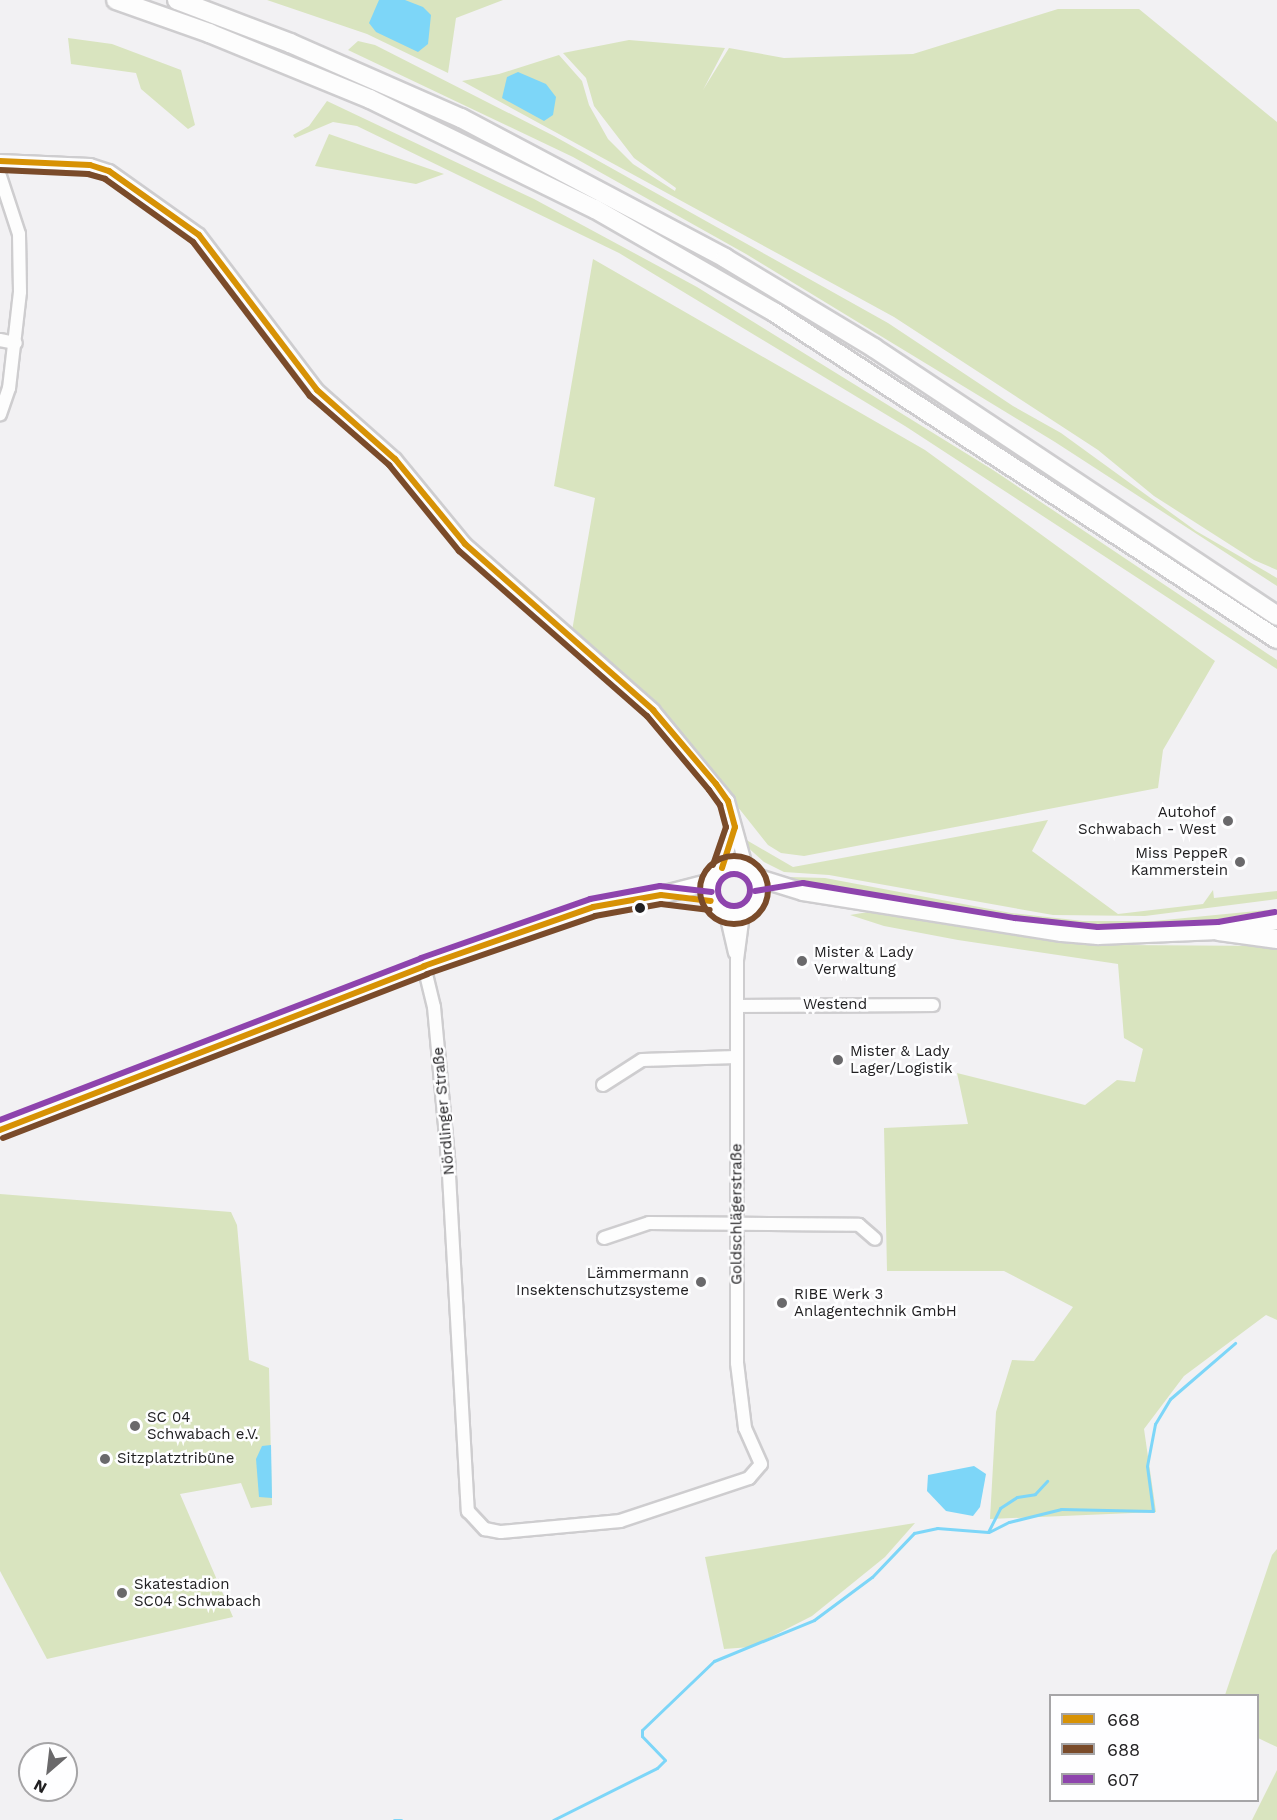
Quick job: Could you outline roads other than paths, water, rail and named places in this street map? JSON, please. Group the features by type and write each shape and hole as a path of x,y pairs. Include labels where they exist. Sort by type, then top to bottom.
{"highway":[{"path":"116,0 209,33 370,99 596,209 784,318 1277,639"},
{"path":"177,0 290,43 461,118 725,258 874,348 1277,616"},
{"path":"1242,594 1277,606"},
{"path":"1219,931 1277,939"}],"main road":[{"path":"0,1130 424,966 593,907 661,895 711,882 723,868 735,866 803,892 1062,933 1098,936 1219,931 1277,921"},
{"path":"751,873 757,900"},
{"path":"711,882 711,901"},
{"path":"661,895 711,901 726,914 743,914 757,900 803,892"}],"street":[{"path":"0,161 90,165 109,171 199,235 316,390 395,459 465,544 653,710 728,801 751,873"},
{"path":"0,176 19,234 16,343 0,414"},
{"path":"0,340 16,343"},
{"path":"723,868 735,827"},
{"name":"Goldschlägerstraße","path":"726,914 737,960"},
{"name":"Goldschlägerstraße","path":"743,914 737,960 738,1363 745,1428 761,1464"},
{"name":"Nördlinger Straße","path":"424,966 434,1007 448,1157 468,1511 485,1529 501,1532 620,1521 749,1478 761,1464"},
{"name":"Westend","path":"738,1006 933,1005"},
{"path":"603,1085 642,1060 736,1057"},
{"path":"604,1238 649,1223 859,1226 875,1239"}],"water":[{"path":"379,0 405,0 423,7 431,15 428,44 418,52 376,32 369,23"},
{"path":"518,72 546,84 556,97 553,115 544,121 502,98 507,77"},
{"path":"271,1445 272,1498 259,1497 256,1459 262,1446"},
{"path":"974,1466 986,1474 980,1507 973,1516 946,1511 927,1491 928,1475"}],"waterway":[{"path":"989,1532 1009,1522 1061,1509 1153,1511 1147,1466 1155,1424 1170,1399 1235,1343"},
{"path":"553,1820 657,1768 665,1760 642,1736 642,1730 714,1661 814,1620 872,1577 914,1533 937,1528 988,1532 1000,1508 1017,1497 1035,1494 1047,1481"},
{"path":"394,1820 401,1820"}],"place":[{"name":"Autohof Schwabach - West","path":"1228,821"},
{"name":"Miss PeppeR Kammerstein","path":"1240,862"},
{"name":"Mister & Lady Verwaltung","path":"802,961"},
{"name":"Mister & Lady Lager/Logistik","path":"838,1060"},
{"name":"Lämmermann Insektenschutzsysteme","path":"701,1282"},
{"name":"RIBE Werk 3 Anlagentechnik GmbH","path":"782,1303"},
{"name":"SC 04 Schwabach e.V.","path":"135,1426"},
{"name":"Sitzplatztribüne","path":"105,1459"},
{"name":"Skatestadion SC04 Schwabach","path":"122,1593"}]}
